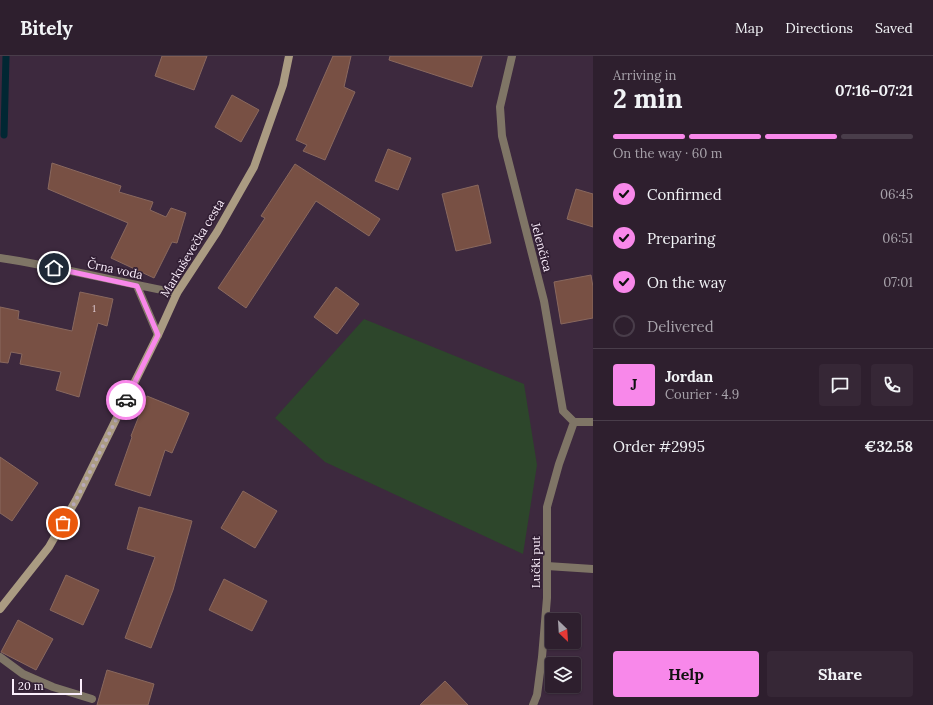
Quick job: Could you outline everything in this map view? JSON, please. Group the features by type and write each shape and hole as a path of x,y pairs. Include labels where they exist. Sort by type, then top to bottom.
{"main road":[{"name":"Markuševečka cesta","path":"0,609 49,546 72,506 158,335 177,293 218,232 254,167 283,85 289,56"}],"street":[{"name":"Jelenčica","path":"512,56 500,108 502,136 544,301 563,410 574,422"},
{"name":"Črna voda","path":"0,258 177,293"},
{"path":"137,286 158,335"},
{"path":"574,422 593,422"},
{"name":"Lučki put","path":"533,705 537,695 542,657 546,598 547,508 559,464 574,422"},
{"path":"547,566 593,569"},
{"path":"0,657 23,674 53,687 92,699"}],"green space":[{"path":"364,319 524,384 537,465 523,554 325,462 275,418"}],"building":[{"path":"162,56 207,56 194,90 155,76"},
{"path":"333,56 351,56 344,87 355,92 325,160 303,151 307,145 296,140"},
{"path":"390,56 482,56 472,87 389,60"},
{"path":"232,95 259,110 241,142 215,127"},
{"path":"388,149 411,158 398,190 375,181"},
{"path":"52,163 121,186 119,192 153,202 150,210 166,217 171,208 186,213 177,243 172,242 154,278 111,258 128,223 48,189"},
{"path":"295,164 380,219 369,236 316,201 246,308 218,288 265,218 261,216"},
{"path":"478,185 491,243 456,251 442,194"},
{"path":"576,189 593,194 593,227 567,219"},
{"path":"591,275 593,287 593,318 561,324 554,282"},
{"path":"336,287 359,304 337,334 314,317"},
{"path":"80,292 113,299 107,326 98,323 79,397 56,390 61,372 20,364 22,354 11,352 8,363 0,362 0,307 19,311 18,319 72,331"},
{"path":"147,396 189,413 172,453 165,450 150,496 115,485 132,437 131,436"},
{"path":"0,457 38,483 12,521 0,513"},
{"path":"243,491 277,511 255,548 221,528"},
{"path":"139,507 192,521 173,590 151,648 125,638 155,557 127,549"},
{"path":"66,575 99,590 83,625 50,610"},
{"path":"224,579 267,601 252,631 209,610"},
{"path":"18,620 53,639 36,670 1,652"},
{"path":"107,670 154,684 148,705 97,705"},
{"path":"445,681 468,705 420,705"}],"waterway":[{"path":"4,135 6,56"}],"way so far":[{"path":"63,523 126,400"}],"route":[{"path":"54,268 137,286 158,335 126,400"}]}
